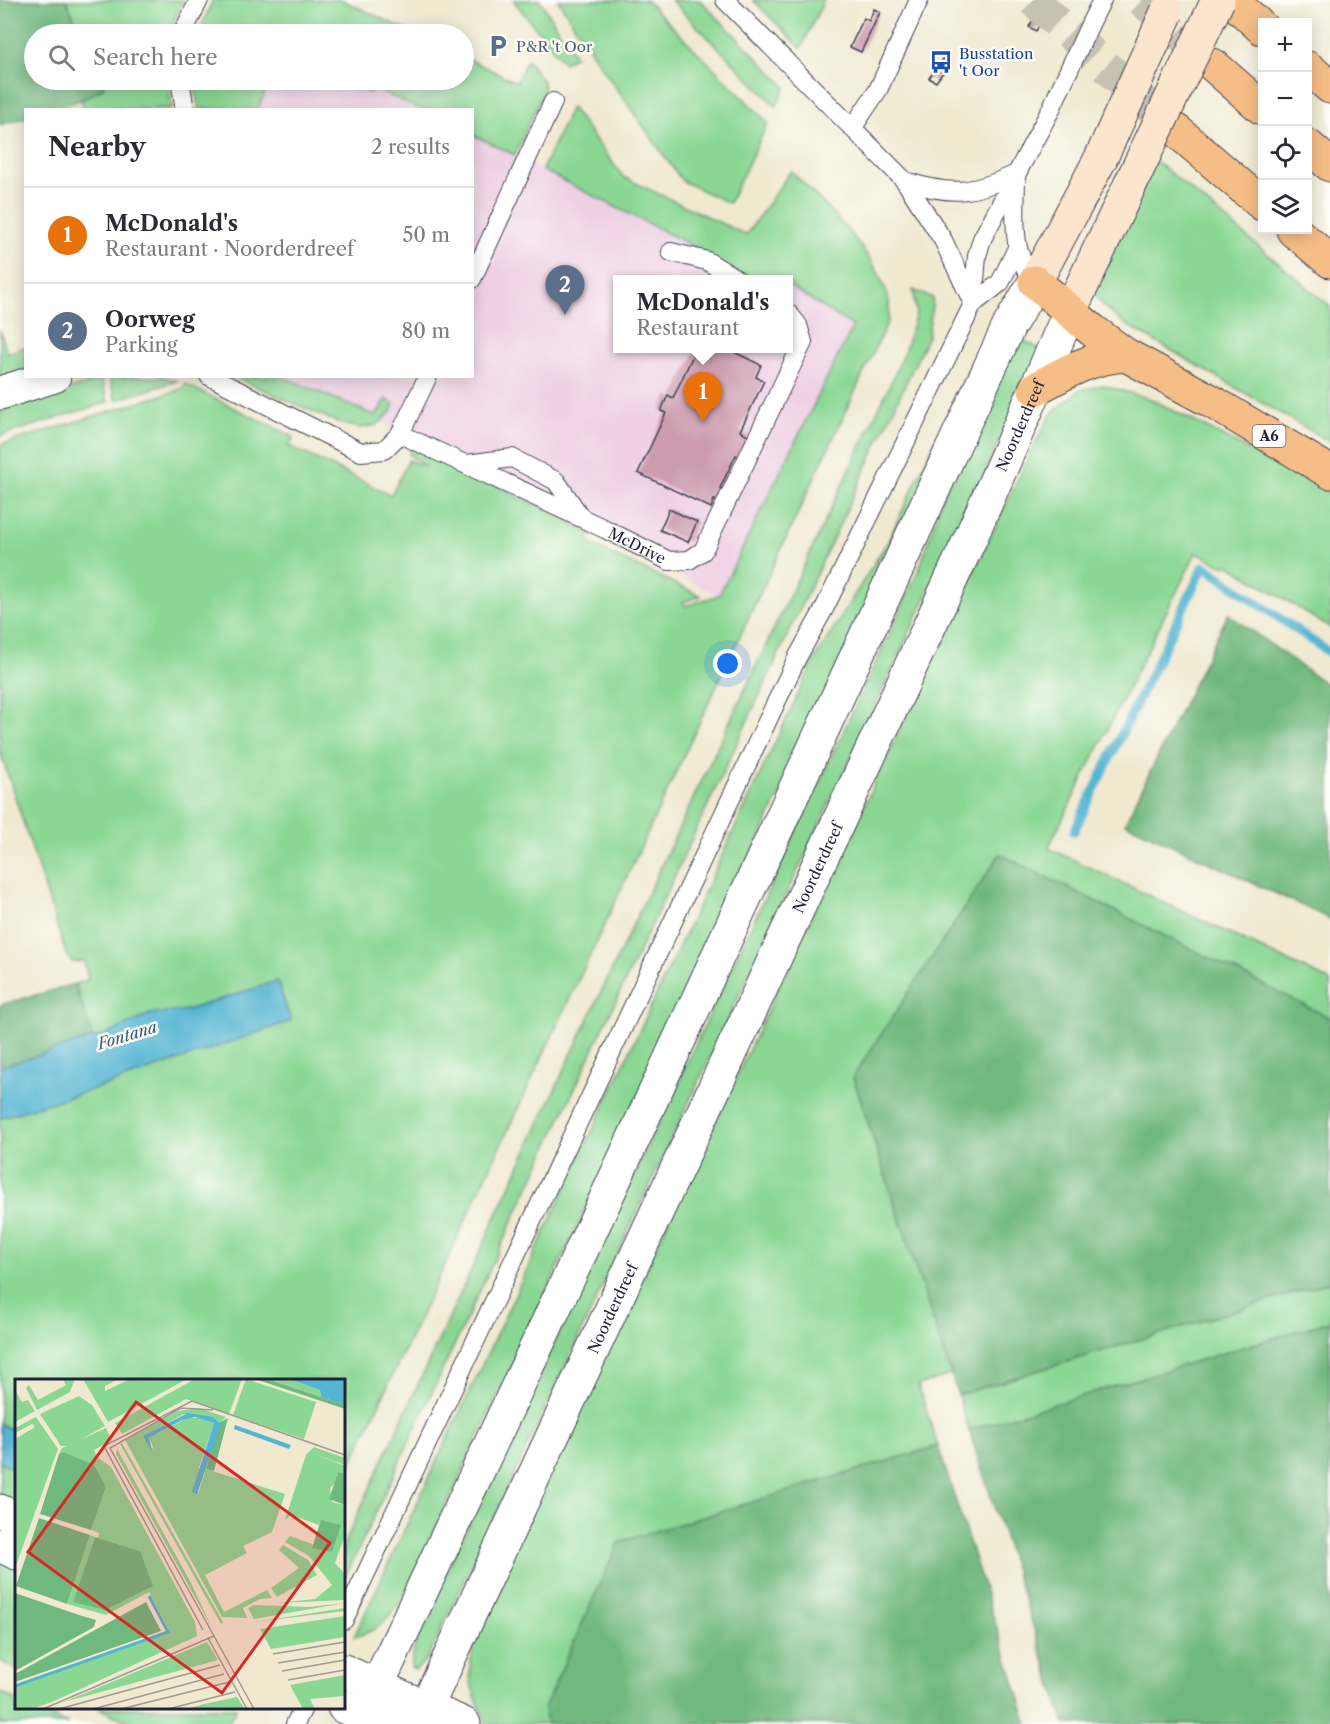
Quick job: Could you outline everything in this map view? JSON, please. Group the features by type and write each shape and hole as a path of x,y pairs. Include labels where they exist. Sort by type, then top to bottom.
{"highway":[{"path":"1228,3 1258,24"},
{"path":"1213,65 1258,104"},
{"path":"1312,71 1330,87"},
{"path":"1177,131 1258,200"},
{"path":"1312,149 1330,165"},
{"path":"1298,234 1330,261"},
{"name":"A6","path":"1035,282 1126,355 1209,400 1330,472"},
{"path":"1035,388 1071,369 1104,356 1126,355"}],"main road":[{"path":"1035,282 1101,158 1172,0"},
{"name":"Noorderdreef","path":"1070,311 1130,185 1228,3"}],"street":[{"path":"393,1724 377,1686 601,1209 999,348 1035,282"},
{"name":"Noorderdreef","path":"414,1716 970,539 1070,311"},
{"path":"0,393 48,378"},
{"path":"0,1511 15,1518"},
{"path":"0,1545 15,1552"},
{"path":"345,1671 377,1686 414,1716 464,1724"},
{"path":"345,1707 385,1724"}],"lane":[{"path":"187,24 199,0"},
{"path":"725,0 854,127 905,181 943,240 960,272 973,304"},
{"path":"854,127 878,90 919,0"},
{"path":"345,1618 797,658 824,609 973,304 977,256 982,239 1050,111 1102,0"},
{"path":"182,90 185,108"},
{"path":"474,275 553,102"},
{"path":"905,181 934,190 971,190 990,186 1016,174"},
{"path":"1016,174 1017,248 1026,272 1035,282"},
{"path":"973,304 1000,283 1017,248"},
{"path":"671,252 707,261 731,275"},
{"name":"McDrive","path":"400,434 669,561 689,560 703,551 803,342 798,325 793,319"},
{"path":"213,378 361,452 384,450 400,434 427,378"},
{"path":"465,464 512,458 556,481 580,517"},
{"path":"295,1724 302,1709"}],"shaded area":[{"path":"266,90 360,90 369,93 378,90 417,108 258,108"},
{"path":"474,136 685,242 741,275 613,275 613,353 793,353 793,288 853,326 718,595 413,445 376,417 285,378 474,378"}],"green space":[{"path":"0,0 66,0 77,24 24,24 24,90 99,90 66,105 52,108 24,108 24,118 0,125"},
{"path":"66,0 183,0 174,24 77,24"},
{"path":"213,0 342,0 394,24 202,24"},
{"path":"513,0 540,0 575,56 564,63"},
{"path":"558,0 646,0 768,123 729,203 682,181 602,68"},
{"path":"671,0 700,0 786,87 776,106"},
{"path":"753,0 824,0 801,48"},
{"path":"527,60 543,81 544,91 515,155 474,135 474,108 417,108 378,90 474,90 474,62 516,82"},
{"path":"99,90 169,90 172,108 84,108 81,101"},
{"path":"195,90 266,90 258,108 199,108"},
{"path":"571,107 623,177 746,235 791,171 849,231 874,266 884,284 889,302 888,321 345,1477 345,1379 15,1379 15,1432 0,1424 0,1118 110,1084 291,1020 277,981 188,1010 150,1014 114,1032 93,1039 75,984 88,980 84,961 73,962 67,956 0,751 0,445 182,389 185,384 294,437 289,446 391,495 409,460 427,468 409,454 413,445 594,533 588,538 592,545 701,596 683,602 685,606 719,595 853,326 793,288 793,275 742,275 685,242 542,170"},
{"path":"1156,161 1330,306 1330,442 1127,325 1110,313 1097,298 1091,286"},
{"path":"913,290 933,298 928,336 345,1578 345,1542 565,1068 895,374 916,313"},
{"path":"990,325 998,329 401,1602 381,1624 369,1632 354,1637 814,660 888,541"},
{"path":"0,330 7,353 24,348 24,374 0,382"},
{"path":"1014,335 1042,350 434,1645 426,1660 416,1670 411,1668 419,1630 904,603 921,564 952,468"},
{"path":"109,378 167,378 177,381 116,400"},
{"path":"236,378 285,378 376,416 386,399 394,404 390,413 377,425 360,428 339,423"},
{"path":"101,379 108,402 0,436 0,411"},
{"path":"1102,385 1151,399 1330,494 1330,628 1228,564 1225,566 1196,553 1048,848 1326,979 1330,982 1330,1018 1000,855 853,1077 951,1375 918,1385 938,1446 619,1542 544,1708 547,1724 484,1724 486,1721 472,1685 471,1660 482,1620 504,1570 1031,451 1052,413 1080,390"},
{"path":"1228,614 1330,687 1330,919 1125,823"},
{"path":"1000,854 1330,1018 1330,1282 958,1395 853,1077"},
{"path":"75,984 93,1039 0,1067 0,1005"},
{"path":"1330,1282 1330,1321 969,1430 958,1395"},
{"path":"1330,1321 1330,1724 1065,1724 969,1430"},
{"path":"938,1446 1028,1724 547,1724 544,1708 619,1542"},
{"path":"0,1462 15,1470 15,1510 0,1502"},
{"path":"0,1556 15,1564 15,1668 0,1661"},
{"path":"0,1692 15,1700 15,1709 35,1709 68,1724 0,1724"},
{"path":"100,1709 236,1709 228,1724 133,1724"}],"water":[{"name":"Fontana","path":"277,981 291,1021 110,1084 0,1118 0,1067 110,1033 150,1014 188,1010"},
{"path":"0,1424 15,1432 15,1470 0,1462"}],"building":[{"path":"1044,0 1053,0 1036,31 1029,27"},
{"path":"874,9 880,12 861,52 850,47 864,18 869,21"},
{"path":"943,59 949,64 936,82 929,78"},
{"path":"694,353 736,353 761,365 756,377 764,381 740,431 750,436 740,457 736,455 720,488 724,490 719,502 714,500 711,508 638,473 666,413 661,411 668,395 673,398"},
{"path":"669,509 697,522 688,542 660,530"}],"waterway":[{"path":"1074,831 1204,566 1330,653"}],"tunnel":[{"path":"1033,0 1177,131"},
{"path":"1142,0 1213,65"}],"place":[{"name":"P&R 't Oor","path":"498,46"},
{"name":"Busstation 't Oor","path":"941,62"},
{"name":"Oorweg","path":"565,315"},
{"name":"McDonald's","path":"703,422"}]}
